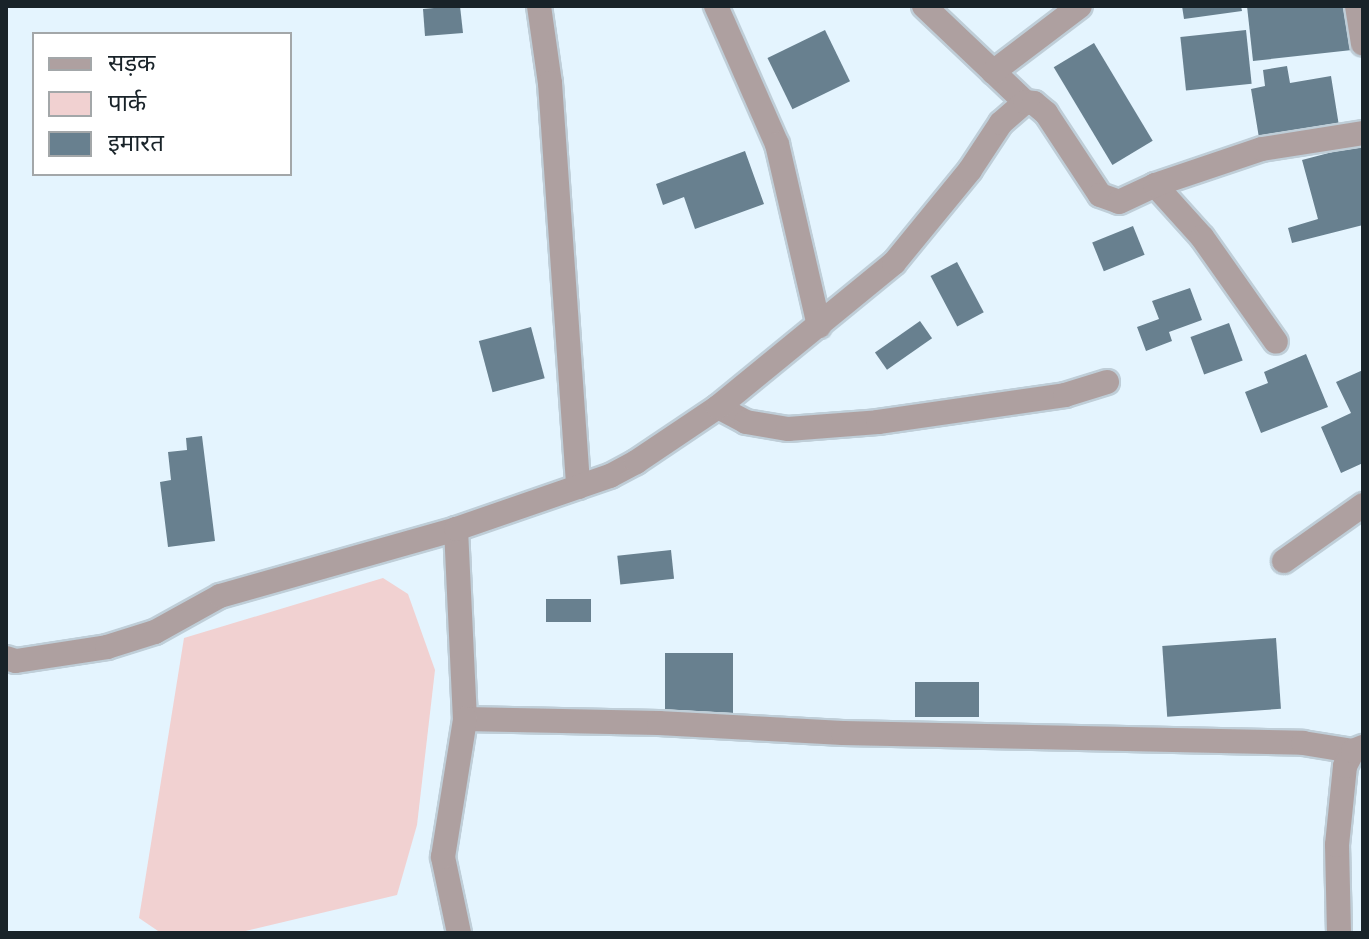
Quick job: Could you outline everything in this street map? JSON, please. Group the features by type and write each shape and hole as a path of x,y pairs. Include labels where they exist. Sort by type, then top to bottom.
{"street":[{"path":"539,6 550,83 578,487"},
{"path":"716,6 777,144 819,326"},
{"path":"924,6 1025,102 1034,103 1046,113 1093,185 1108,200 1129,199 1155,185 1262,149 1363,133"},
{"path":"993,72 1080,6"},
{"path":"1357,6 1363,44"},
{"path":"6,658 16,661 107,647 176,623 220,596 456,529 578,487 636,462 718,407 819,326 908,248 1001,123 1025,102"},
{"path":"1155,185 1202,237 1276,342"},
{"path":"718,407 746,422 788,429 878,422 1054,396 1107,382"},
{"path":"1284,561 1363,505"},
{"path":"456,529 465,719 443,857 459,933"},
{"path":"465,719 659,723 843,733 1303,743 1358,749"},
{"path":"1339,933 1337,845 1345,766 1358,749"}],"green space":[{"path":"383,578 408,594 435,670 417,825 397,895 237,933 161,933 139,918 184,638"}],"building":[{"path":"460,6 463,33 425,36 423,9"},
{"path":"1182,6 1241,6 1242,11 1184,19"},
{"path":"1247,6 1347,6 1352,50 1253,61"},
{"path":"825,30 850,81 792,109 767,58"},
{"path":"1246,30 1252,84 1186,91 1180,37"},
{"path":"1094,43 1153,141 1112,165 1054,67"},
{"path":"1287,66 1290,83 1331,76 1339,126 1259,138 1251,89 1265,86 1263,70"},
{"path":"1363,144 1363,225 1292,243 1288,228 1318,219 1302,160"},
{"path":"745,151 764,204 695,229 684,197 663,205 656,184"},
{"path":"1133,226 1145,255 1104,271 1092,242"},
{"path":"957,262 984,312 957,326 931,276"},
{"path":"1190,288 1202,320 1169,332 1172,341 1146,351 1137,327 1159,319 1152,301"},
{"path":"920,321 932,338 887,370 875,353"},
{"path":"1229,323 1243,361 1204,375 1190,337"},
{"path":"531,327 545,378 493,392 479,341"},
{"path":"1306,354 1328,407 1261,433 1245,392 1268,383 1264,372"},
{"path":"1363,370 1363,463 1341,473 1321,427 1351,413 1336,382"},
{"path":"202,436 215,541 168,547 160,482 171,480 168,452 187,450 186,438"},
{"path":"671,550 674,579 620,584 617,556"},
{"path":"546,599 591,599 591,622 546,622"},
{"path":"1276,638 1281,709 1167,717 1162,646"},
{"path":"665,653 733,653 733,716 665,716"},
{"path":"915,682 979,682 979,717 915,717"}]}
